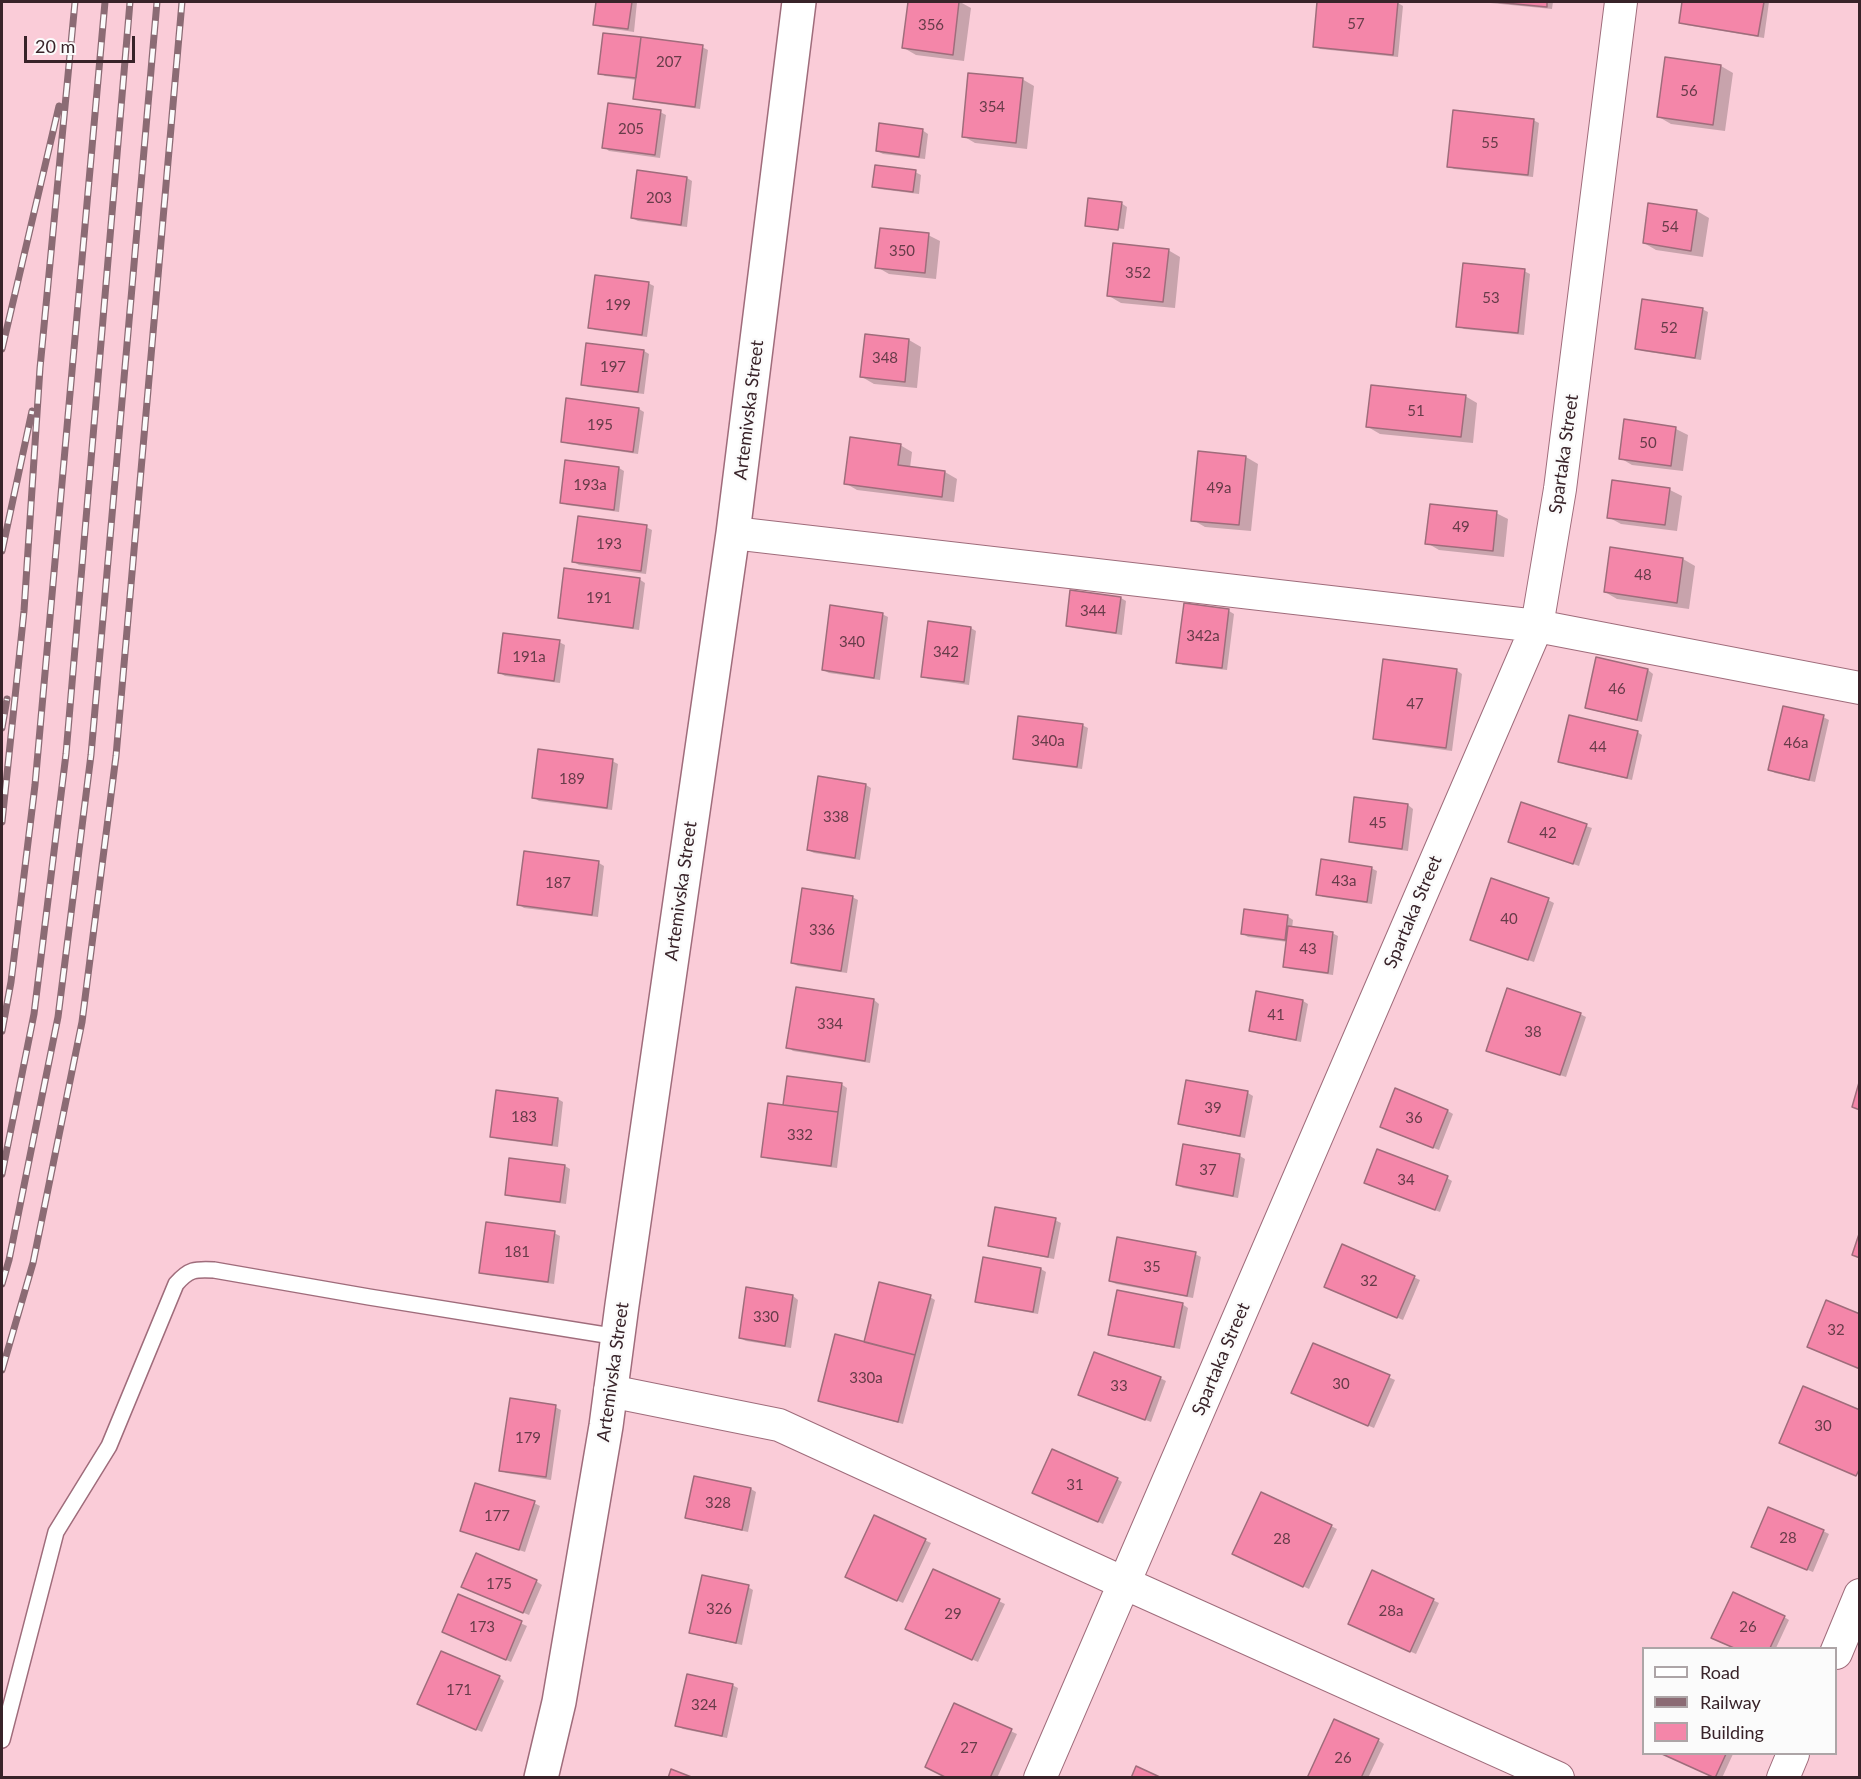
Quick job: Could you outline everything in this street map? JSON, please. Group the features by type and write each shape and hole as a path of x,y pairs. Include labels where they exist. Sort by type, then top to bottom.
{"main road":[{"name":"Artemivska Street","path":"542,1778 559,1702 606,1426 733,533 799,2"}],"street":[{"name":"Spartaka Street","path":"1040,1778 1537,626 1560,489 1621,2"},
{"path":"733,533 1537,626 1860,688"},
{"path":"610,1391 779,1425 1558,1778"},
{"path":"1837,1651 1860,1595"},
{"path":"1783,1778 1793,1755"}],"lane":[{"path":"2,1740 56,1532 109,1446 176,1284 186,1273 199,1269 214,1270 618,1337"}],"building":[{"path":"596,2 632,2 628,29 593,25"},
{"path":"908,2 959,2 953,55 902,48"},
{"path":"1317,2 1398,2 1393,55 1313,47"},
{"path":"1495,2 1547,2 1547,7"},
{"path":"1682,2 1764,2 1758,36 1679,23"},
{"path":"603,33 641,37 636,78 598,74"},
{"path":"641,37 703,45 695,107 633,99"},
{"path":"1665,57 1721,65 1713,125 1657,117"},
{"path":"968,73 1023,78 1016,143 962,137"},
{"path":"608,103 661,110 655,155 602,148"},
{"path":"1453,110 1534,119 1528,175 1447,167"},
{"path":"879,123 923,129 919,157 876,151"},
{"path":"875,165 916,170 913,192 872,187"},
{"path":"637,170 687,177 681,225 631,218"},
{"path":"1088,198 1122,202 1118,230 1085,226"},
{"path":"1648,203 1697,210 1691,251 1643,243"},
{"path":"880,228 929,233 925,273 875,268"},
{"path":"1113,243 1169,249 1163,302 1107,296"},
{"path":"1463,263 1525,269 1518,333 1456,327"},
{"path":"595,275 649,282 642,335 588,328"},
{"path":"1642,299 1703,308 1695,358 1635,349"},
{"path":"865,334 909,339 905,382 860,377"},
{"path":"586,343 644,350 638,392 581,385"},
{"path":"1371,385 1466,395 1461,437 1366,427"},
{"path":"566,398 639,408 633,452 561,442"},
{"path":"1624,419 1676,427 1671,466 1619,459"},
{"path":"850,437 901,444 898,465 945,471 942,497 844,484"},
{"path":"1198,451 1246,456 1239,525 1191,521"},
{"path":"565,460 619,467 614,510 560,503"},
{"path":"1612,480 1670,488 1665,525 1607,518"},
{"path":"1430,504 1497,511 1493,551 1425,544"},
{"path":"578,516 647,525 641,571 572,562"},
{"path":"1610,547 1683,558 1677,603 1604,592"},
{"path":"564,568 640,578 633,628 558,618"},
{"path":"1070,590 1121,597 1116,633 1066,626"},
{"path":"1184,603 1229,609 1222,668 1176,663"},
{"path":"830,605 883,613 874,678 822,670"},
{"path":"928,621 971,627 964,682 921,677"},
{"path":"503,633 560,640 554,681 498,673"},
{"path":"1596,657 1648,669 1637,720 1585,708"},
{"path":"1383,659 1457,669 1446,748 1373,739"},
{"path":"1783,706 1824,715 1809,780 1768,770"},
{"path":"1569,715 1638,731 1627,778 1558,762"},
{"path":"1018,716 1083,724 1077,767 1013,759"},
{"path":"538,749 613,759 607,808 532,798"},
{"path":"818,776 866,784 855,858 807,850"},
{"path":"1354,797 1408,804 1402,849 1349,842"},
{"path":"1521,802 1587,824 1573,864 1508,842"},
{"path":"524,851 599,861 592,915 517,905"},
{"path":"1321,859 1372,867 1367,902 1316,895"},
{"path":"1491,878 1549,898 1528,960 1470,940"},
{"path":"802,888 853,896 841,971 791,963"},
{"path":"1244,909 1288,915 1285,940 1241,934"},
{"path":"1288,926 1333,932 1328,973 1283,967"},
{"path":"796,987 874,999 865,1061 786,1048"},
{"path":"1507,988 1581,1013 1560,1075 1486,1051"},
{"path":"1256,991 1303,1000 1296,1040 1249,1031"},
{"path":"787,1076 842,1083 838,1112 783,1105"},
{"path":"1860,1079 1860,1110 1852,1107"},
{"path":"1186,1080 1248,1091 1240,1136 1178,1124"},
{"path":"1395,1088 1448,1110 1433,1148 1380,1127"},
{"path":"496,1090 558,1098 552,1145 490,1137"},
{"path":"768,1103 838,1112 831,1166 761,1157"},
{"path":"1183,1144 1240,1154 1233,1196 1176,1185"},
{"path":"1377,1149 1448,1176 1435,1210 1364,1183"},
{"path":"509,1158 565,1165 560,1202 505,1195"},
{"path":"995,1207 1056,1218 1048,1257 988,1246"},
{"path":"486,1222 555,1231 548,1282 479,1273"},
{"path":"1860,1231 1860,1258 1852,1255"},
{"path":"1117,1237 1196,1252 1187,1296 1109,1281"},
{"path":"1342,1244 1415,1276 1397,1318 1324,1287"},
{"path":"983,1257 1041,1268 1033,1312 975,1302"},
{"path":"879,1282 931,1295 915,1355 864,1342"},
{"path":"746,1287 793,1295 785,1346 739,1338"},
{"path":"1117,1290 1183,1303 1174,1347 1108,1335"},
{"path":"1826,1300 1860,1314 1860,1369 1807,1347"},
{"path":"835,1334 915,1355 898,1422 818,1401"},
{"path":"1313,1343 1390,1375 1368,1426 1291,1393"},
{"path":"1094,1352 1161,1377 1145,1420 1078,1395"},
{"path":"1803,1386 1860,1410 1860,1468 1856,1476 1779,1443"},
{"path":"510,1398 556,1405 546,1477 499,1471"},
{"path":"1052,1449 1118,1478 1098,1522 1032,1493"},
{"path":"694,1476 751,1488 742,1530 685,1518"},
{"path":"475,1483 535,1501 519,1550 460,1531"},
{"path":"1261,1492 1332,1525 1303,1587 1232,1554"},
{"path":"1768,1507 1824,1530 1807,1570 1751,1547"},
{"path":"874,1515 926,1539 897,1601 845,1577"},
{"path":"476,1553 537,1580 523,1613 461,1587"},
{"path":"933,1569 1000,1599 972,1660 905,1629"},
{"path":"1372,1570 1434,1599 1410,1652 1348,1624"},
{"path":"702,1575 749,1585 736,1643 689,1633"},
{"path":"1733,1592 1785,1616 1770,1647 1732,1647 1711,1638"},
{"path":"458,1594 522,1621 506,1660 442,1632"},
{"path":"441,1651 500,1676 476,1730 417,1704"},
{"path":"687,1674 733,1684 722,1736 675,1726"},
{"path":"954,1703 1012,1729 990,1778 947,1778 925,1767"},
{"path":"1334,1719 1379,1739 1361,1778 1307,1778"},
{"path":"1664,1755 1726,1755 1715,1778"},
{"path":"1136,1766 1162,1778 1131,1778"},
{"path":"671,1769 694,1778 668,1778"}],"railway":[{"path":"2,822 24,611 40,368 75,2"},
{"path":"2,1031 11,982 35,785 105,2"},
{"path":"2,1174 34,1014 66,754 130,2"},
{"path":"2,1284 9,1260 58,1017 91,755 157,2"},
{"path":"2,1370 33,1263 82,1022 116,756 182,2"},
{"path":"2,349 59,106"},
{"path":"2,551 32,411"},
{"path":"2,728 7,699"}]}
